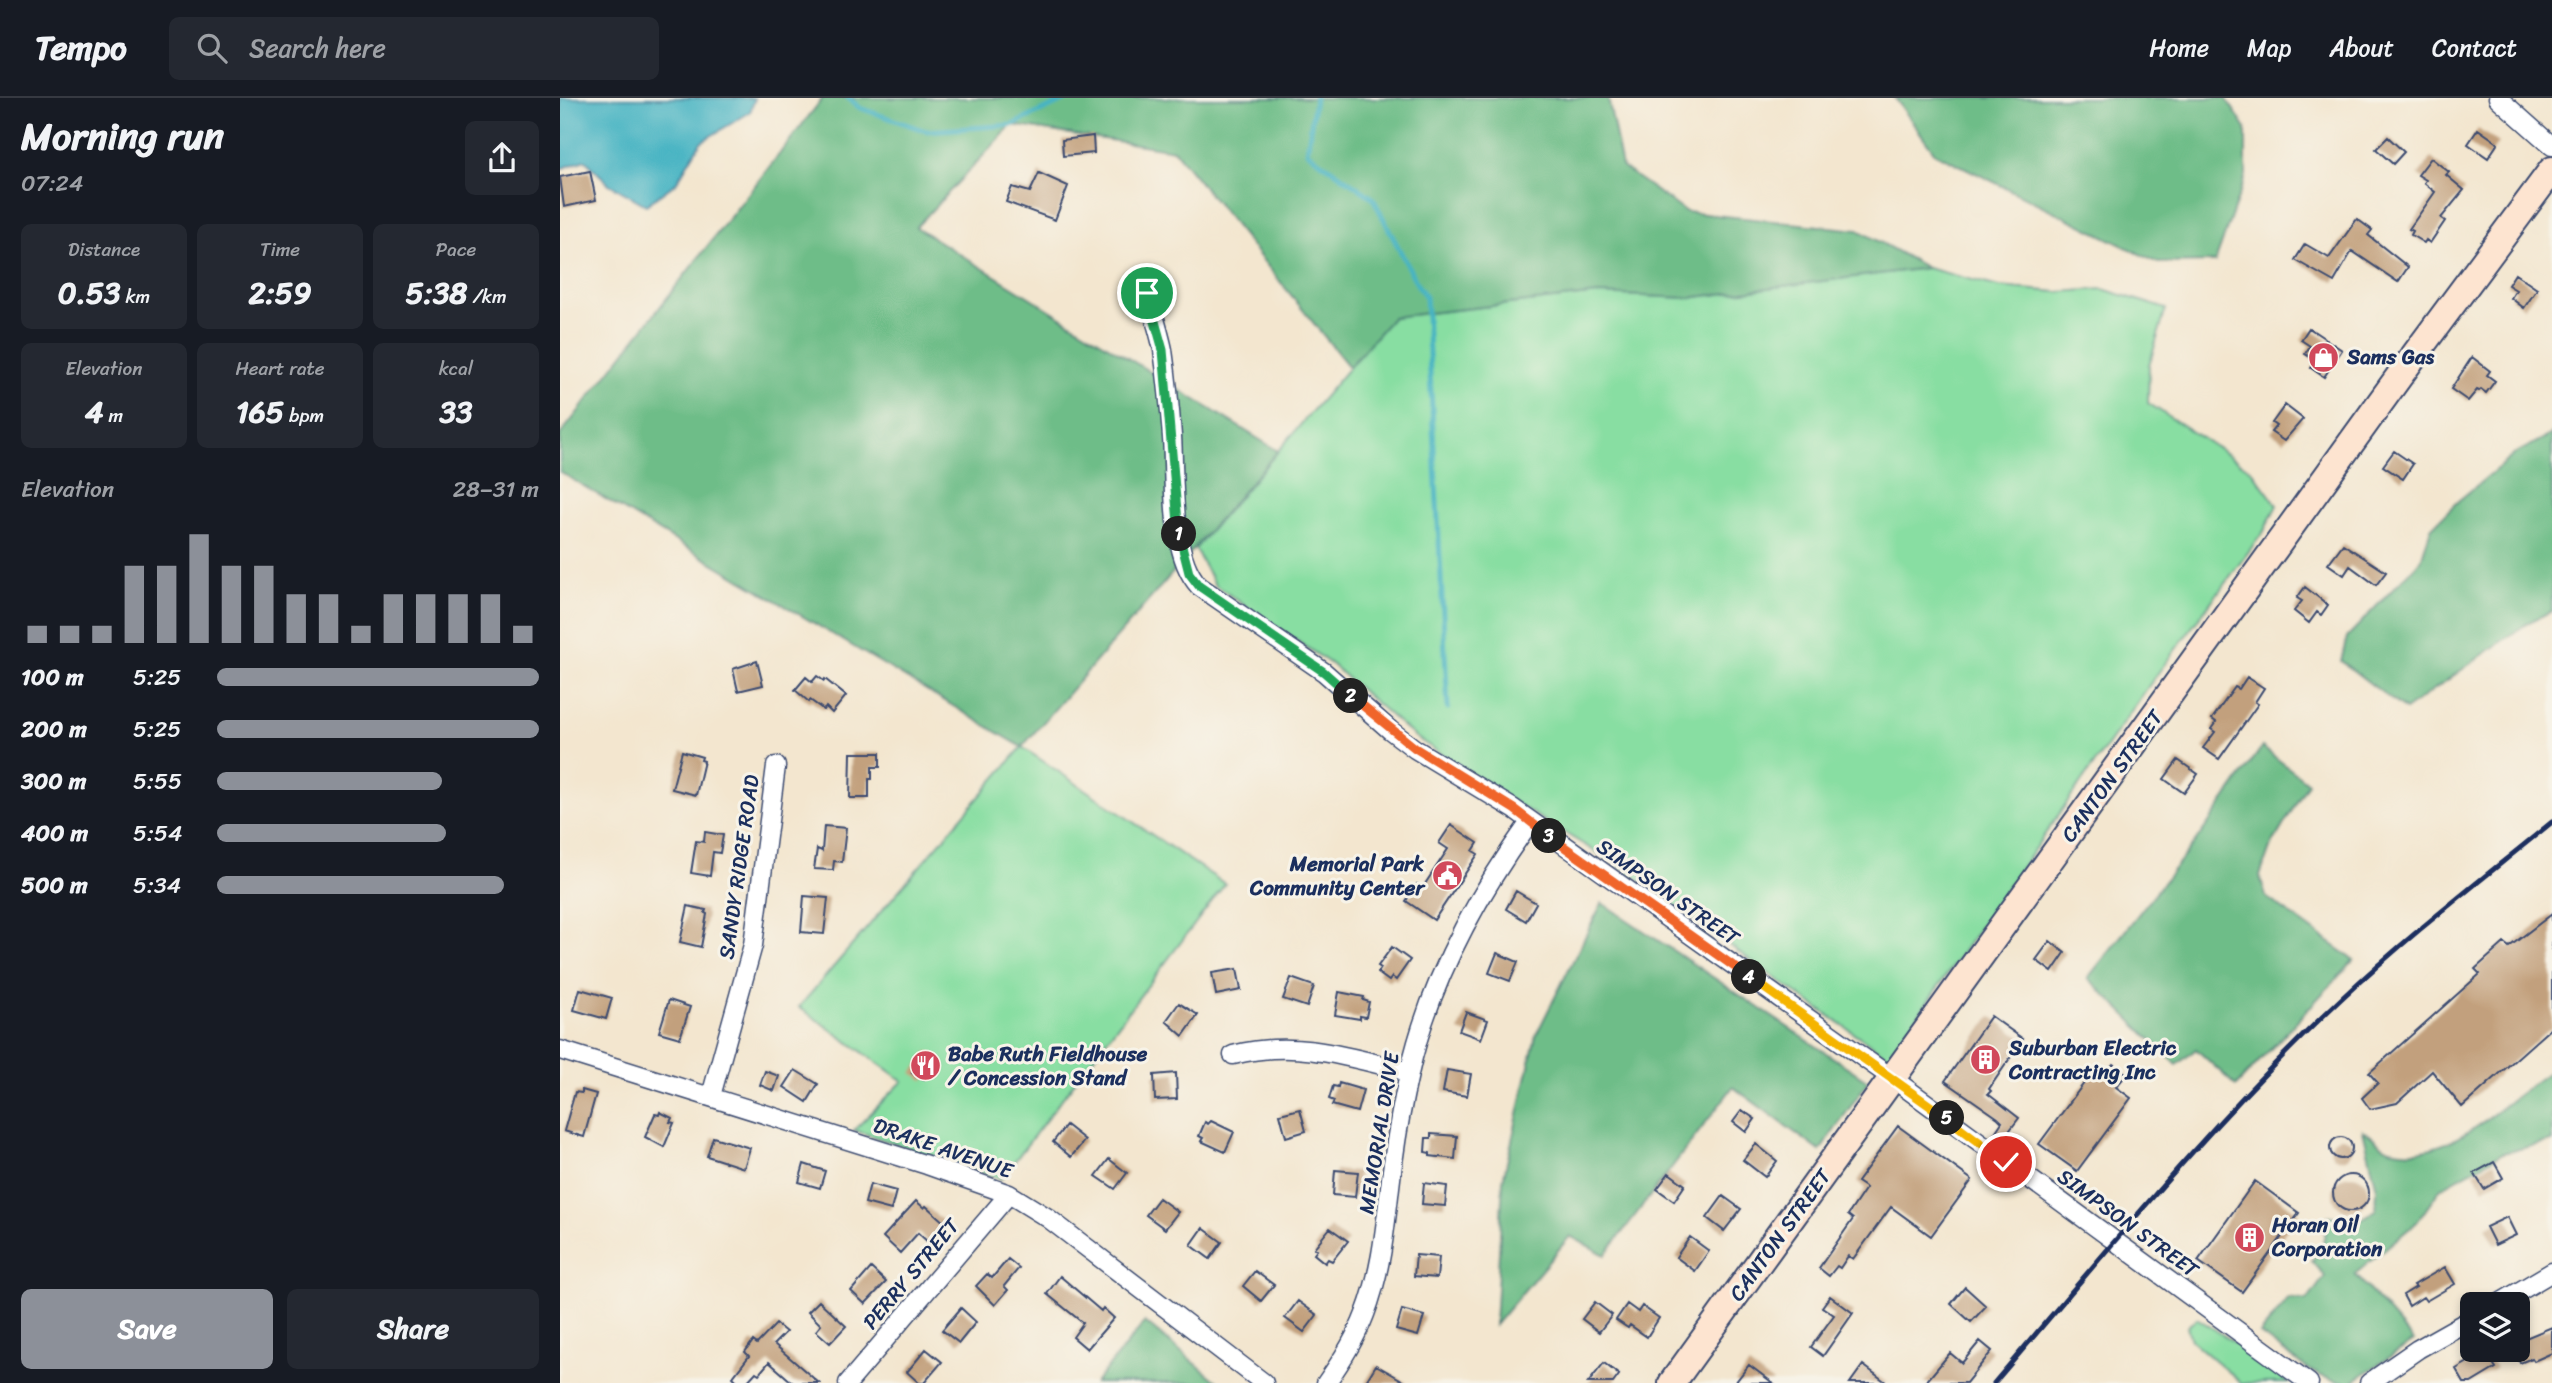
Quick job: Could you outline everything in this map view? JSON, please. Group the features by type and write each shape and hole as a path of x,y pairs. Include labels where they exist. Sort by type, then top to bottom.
{"main road":[{"name":"CANTON STREET","path":"1672,1383 2416,353 2544,195 2552,170"}],"street":[{"path":"2498,98 2552,146"},
{"name":"SIMPSON STREET","path":"1147,293 1163,350 1182,554 1189,573 1208,594 1324,672 1390,730 1415,748 1514,809 1892,1078 2309,1383"},
{"name":"SANDY RIDGE ROAD","path":"711,1096 754,945 776,766"},
{"name":"MEMORIAL DRIVE","path":"1326,1383 1357,1333 1376,1279 1388,1220 1398,1131 1409,1072 1430,1005 1477,903 1530,822"},
{"path":"1234,1055 1275,1048 1304,1048 1409,1072"},
{"name":"DRAKE AVENUE","path":"560,1050 927,1165 1009,1194 1048,1218 1264,1383"},
{"name":"PERRY STREET","path":"848,1383 1009,1194"},
{"path":"2518,1292 2552,1272"},
{"path":"2369,1383 2418,1349 2460,1325"}],"green space":[{"path":"823,98 1608,98 1622,167 1686,212 1858,230 1927,268 1688,298 1598,294 1393,317 1349,367 1174,150 1012,125 916,227 1278,451 1022,747 560,472 560,435"},
{"path":"1895,98 2226,98 2246,129 2246,175 2215,262 2158,263 1935,153"},
{"path":"1927,268 1999,287 2058,292 2103,289 2166,309 2149,365 2148,403 2251,470 2277,505 2264,531 2155,677 1889,1057 1624,869 1517,804 1414,736 1331,664 1215,585 1195,549 1392,317 1598,294 1688,298"},
{"path":"2552,434 2552,611 2529,622 2405,710 2341,661 2347,637 2421,560 2431,528 2458,501 2516,453"},
{"path":"1022,747 1225,884 1001,1179 854,1130 903,1081 799,1007"},
{"path":"2262,747 2308,783 2270,848 2260,876 2266,897 2354,960 2236,1086 2196,1049 2177,1065 2088,978 2196,841"},
{"path":"1602,903 1868,1081 1820,1151 1733,1087 1605,1255 1570,1236 1495,1325 1503,1180 1536,1035"},
{"path":"2552,1070 2552,1141 2503,1153 2441,1188 2417,1222 2355,1274 2414,1341 2350,1383 2338,1382 2314,1372 2260,1334 2289,1298 2307,1301 2325,1276 2312,1261 2323,1243 2328,1216 2358,1221 2376,1210 2377,1189 2363,1130 2390,1149 2412,1151 2434,1147 2455,1139 2476,1126"},
{"path":"2197,1318 2272,1367 2289,1383 2241,1383 2191,1340 2187,1327"},
{"path":"1145,1322 1219,1383 1095,1383"}],"water":[{"path":"560,98 755,98 750,112 701,142 676,183 646,205 609,184 585,160 560,169"}],"building":[{"path":"2478,129 2498,143 2488,158 2468,144"},
{"path":"1093,136 1094,153 1063,156 1062,140"},
{"path":"2388,137 2404,152 2393,164 2376,149"},
{"path":"2431,158 2449,172 2446,175 2464,190 2441,218 2445,221 2430,243 2426,240 2424,243 2411,235 2413,231 2409,229 2435,192 2424,183 2426,180 2418,175"},
{"path":"590,171 596,200 564,207 560,177"},
{"path":"1039,173 1068,186 1055,220 1006,202 1012,187 1030,192"},
{"path":"2357,219 2372,230 2368,235 2408,267 2398,282 2352,251 2334,282 2295,260 2305,244 2329,258"},
{"path":"2515,274 2537,289 2524,308 2511,298 2516,290 2508,285"},
{"name":"Sams Gas","path":"2309,328 2342,350 2324,377 2311,368 2316,361 2305,354 2310,346 2301,340"},
{"path":"2472,357 2490,371 2487,375 2495,381 2486,393 2481,389 2477,390 2468,401 2451,389"},
{"path":"2285,405 2303,419 2284,441 2271,432 2276,426 2272,423"},
{"path":"2394,451 2413,464 2403,479 2383,466"},
{"path":"2343,544 2386,572 2376,585 2350,566 2344,575 2328,564"},
{"path":"2305,587 2328,605 2321,615 2317,612 2309,623 2294,611 2302,601 2297,598"},
{"path":"757,661 763,685 738,691 733,669"},
{"path":"817,676 846,696 832,713 826,707 824,710 810,700 809,702 795,690 806,677 812,682"},
{"path":"2247,677 2264,688 2255,702 2258,704 2219,759 2203,748 2215,732 2211,729 2216,722 2212,719 2235,687 2239,689"},
{"path":"682,751 702,757 701,760 704,761 696,795 672,789"},
{"path":"851,753 880,753 880,767 872,767 872,779 869,779 869,798 850,798"},
{"path":"2178,760 2198,774 2184,793 2164,779"},
{"name":"Memorial Park Community Center","path":"1451,825 1478,843 1473,851 1478,854 1434,920 1406,901 1417,884 1423,887 1448,849 1439,843"},
{"path":"824,826 846,828 842,862 834,861 833,870 814,869 817,849 822,851"},
{"path":"705,832 723,835 720,853 713,852 710,876 691,873 696,841 704,842"},
{"path":"1516,891 1536,903 1526,921 1506,909"},
{"path":"804,896 828,898 824,934 801,932"},
{"path":"688,906 706,910 701,947 680,942"},
{"path":"2552,914 2552,1027 2462,1107 2432,1071 2397,1103 2370,1109 2362,1098 2378,1083 2369,1073 2480,974 2475,969 2504,943 2509,947"},
{"path":"2050,941 2065,953 2052,972 2036,960"},
{"path":"1392,947 1410,960 1396,980 1392,977 1389,981 1378,973 1381,968 1378,966"},
{"path":"1497,953 1518,962 1510,981 1489,973"},
{"path":"1237,969 1241,990 1216,995 1212,973"},
{"path":"1291,978 1314,986 1307,1007 1283,999"},
{"path":"580,989 612,998 606,1019 574,1010"},
{"path":"1339,992 1364,997 1363,1000 1369,1002 1366,1017 1360,1016 1360,1019 1335,1015"},
{"path":"669,1000 690,1007 680,1038 659,1032"},
{"path":"1179,1003 1198,1015 1183,1036 1166,1021"},
{"path":"1466,1012 1488,1020 1481,1039 1459,1031"},
{"name":"Suburban Electric Contracting Inc","path":"1991,1016 2023,1039 1989,1089 1991,1091 1988,1094 2019,1118 2000,1143 1992,1137 2002,1122 1945,1081"},
{"name":"Babe Ruth Fieldhouse / Concession Stand","path":"928,1051 939,1059 924,1080 912,1073"},
{"path":"2113,1064 2127,1074 2116,1087 2131,1098 2077,1171 2039,1144 2093,1071 2103,1077"},
{"path":"795,1070 818,1084 807,1102 784,1087"},
{"path":"1447,1070 1471,1074 1467,1096 1443,1092"},
{"path":"765,1071 779,1076 774,1091 760,1085"},
{"path":"1176,1073 1177,1099 1155,1100 1154,1075"},
{"path":"1339,1083 1363,1090 1357,1112 1332,1105 1334,1101 1329,1099 1333,1086 1338,1087"},
{"path":"582,1090 596,1094 584,1137 564,1131 575,1092 582,1093"},
{"path":"1300,1109 1306,1131 1286,1137 1280,1114"},
{"path":"1742,1110 1755,1119 1746,1132 1733,1122"},
{"path":"660,1112 672,1118 670,1122 674,1123 664,1147 645,1137 655,1114 659,1115"},
{"path":"1211,1121 1234,1132 1225,1152 1201,1141 1203,1138 1199,1136 1205,1122 1208,1124"},
{"path":"1066,1125 1085,1140 1071,1157 1053,1142"},
{"path":"1898,1126 1972,1180 1931,1236 1891,1207 1853,1259 1848,1256 1840,1268 1837,1266 1829,1276 1819,1268 1853,1219 1848,1215 1866,1188 1857,1182"},
{"path":"1431,1134 1457,1136 1455,1159 1430,1156 1430,1153 1425,1152 1426,1138 1431,1138"},
{"path":"713,1137 750,1148 744,1168 707,1156"},
{"path":"2341,1137 2349,1140 2352,1148 2349,1156 2341,1159 2333,1156 2330,1148 2333,1140"},
{"path":"1756,1144 1777,1161 1765,1177 1743,1160"},
{"path":"1109,1159 1127,1173 1115,1189 1096,1176"},
{"path":"2494,1162 2503,1178 2484,1189 2474,1173"},
{"path":"804,1164 825,1171 820,1188 799,1182"},
{"path":"1335,1170 1358,1172 1355,1197 1333,1195"},
{"path":"1669,1173 1685,1185 1674,1201 1657,1189"},
{"path":"2351,1175 2363,1181 2369,1193 2363,1205 2351,1211 2339,1205 2333,1193 2339,1181"},
{"name":"Horan Oil Corporation","path":"2255,1181 2299,1213 2242,1292 2198,1261"},
{"path":"1424,1183 1447,1186 1445,1206 1422,1204"},
{"path":"870,1184 896,1191 891,1210 865,1203"},
{"path":"1723,1196 1741,1209 1724,1231 1707,1218"},
{"path":"1159,1198 1178,1212 1165,1229 1146,1215"},
{"path":"916,1201 924,1208 926,1206 946,1224 929,1243 918,1233 900,1253 883,1237"},
{"path":"2507,1217 2516,1235 2495,1245 2486,1227"},
{"path":"1203,1228 1222,1242 1210,1259 1191,1245"},
{"path":"1330,1228 1348,1241 1332,1261 1328,1259 1325,1263 1314,1254 1317,1250 1314,1248"},
{"path":"1690,1237 1709,1251 1695,1271 1676,1257"},
{"path":"1416,1255 1439,1257 1437,1278 1414,1276"},
{"path":"1008,1259 1019,1268 1004,1286 1008,1290 995,1305 976,1286 987,1274 992,1278"},
{"path":"2445,1267 2455,1284 2426,1301 2423,1297 2409,1306 2403,1295 2416,1287 2414,1285"},
{"path":"871,1268 886,1282 865,1304 851,1291"},
{"path":"1255,1271 1274,1285 1261,1301 1243,1286"},
{"path":"1060,1276 1101,1311 1103,1308 1114,1318 1087,1349 1073,1337 1083,1323 1047,1294"},
{"path":"1965,1287 1986,1306 1971,1322 1951,1304"},
{"path":"1830,1296 1853,1313 1823,1356 1811,1347 1834,1315 1822,1307"},
{"path":"819,1301 846,1326 830,1343 816,1331 821,1325 808,1312"},
{"path":"1298,1301 1317,1315 1304,1332 1285,1318"},
{"path":"1595,1302 1612,1315 1599,1332 1582,1319"},
{"path":"1627,1304 1638,1312 1642,1306 1659,1318 1647,1337 1630,1325 1628,1328 1616,1320"},
{"path":"961,1308 976,1322 959,1343 942,1330"},
{"path":"1402,1310 1424,1316 1418,1336 1396,1330"},
{"path":"776,1324 786,1332 774,1344 819,1383 793,1383 769,1362 759,1374 756,1372 746,1383 739,1383 733,1377 749,1356 745,1352 753,1341 757,1344"},
{"path":"2552,1327 2552,1353 2534,1361 2530,1359 2530,1336"},
{"path":"1980,1341 1992,1351 1966,1383 1925,1383 1950,1353 1962,1363"},
{"path":"926,1349 942,1362 924,1383 919,1383 907,1372"},
{"path":"2468,1362 2492,1362 2496,1368 2471,1383 2464,1383 2456,1369"},
{"path":"1604,1363 1619,1375 1613,1383 1588,1383"},
{"path":"1376,1365 1407,1383 1365,1383"},
{"path":"1749,1365 1773,1383 1735,1383"},
{"path":"1863,1365 1887,1383 1850,1383"}],"waterway":[{"path":"848,98 860,108 926,131 1012,125 1070,98"},
{"path":"1315,98 1307,152 1373,198 1426,297 1448,708"}],"railway":[{"path":"1994,1383 2162,1186 2249,1090 2392,953 2552,822"}],"place":[{"name":"Sams Gas","path":"2324,357"},
{"name":"Memorial Park Community Center","path":"1447,876"},
{"name":"Suburban Electric Contracting Inc","path":"1986,1060"},
{"name":"Babe Ruth Fieldhouse / Concession Stand","path":"925,1066"},
{"name":"Horan Oil Corporation","path":"2249,1237"}],"route":[{"path":"1147,293 1163,350 1182,554 1189,573 1199,586 1324,672 1390,730 1415,748 1514,809 2006,1162"}]}
